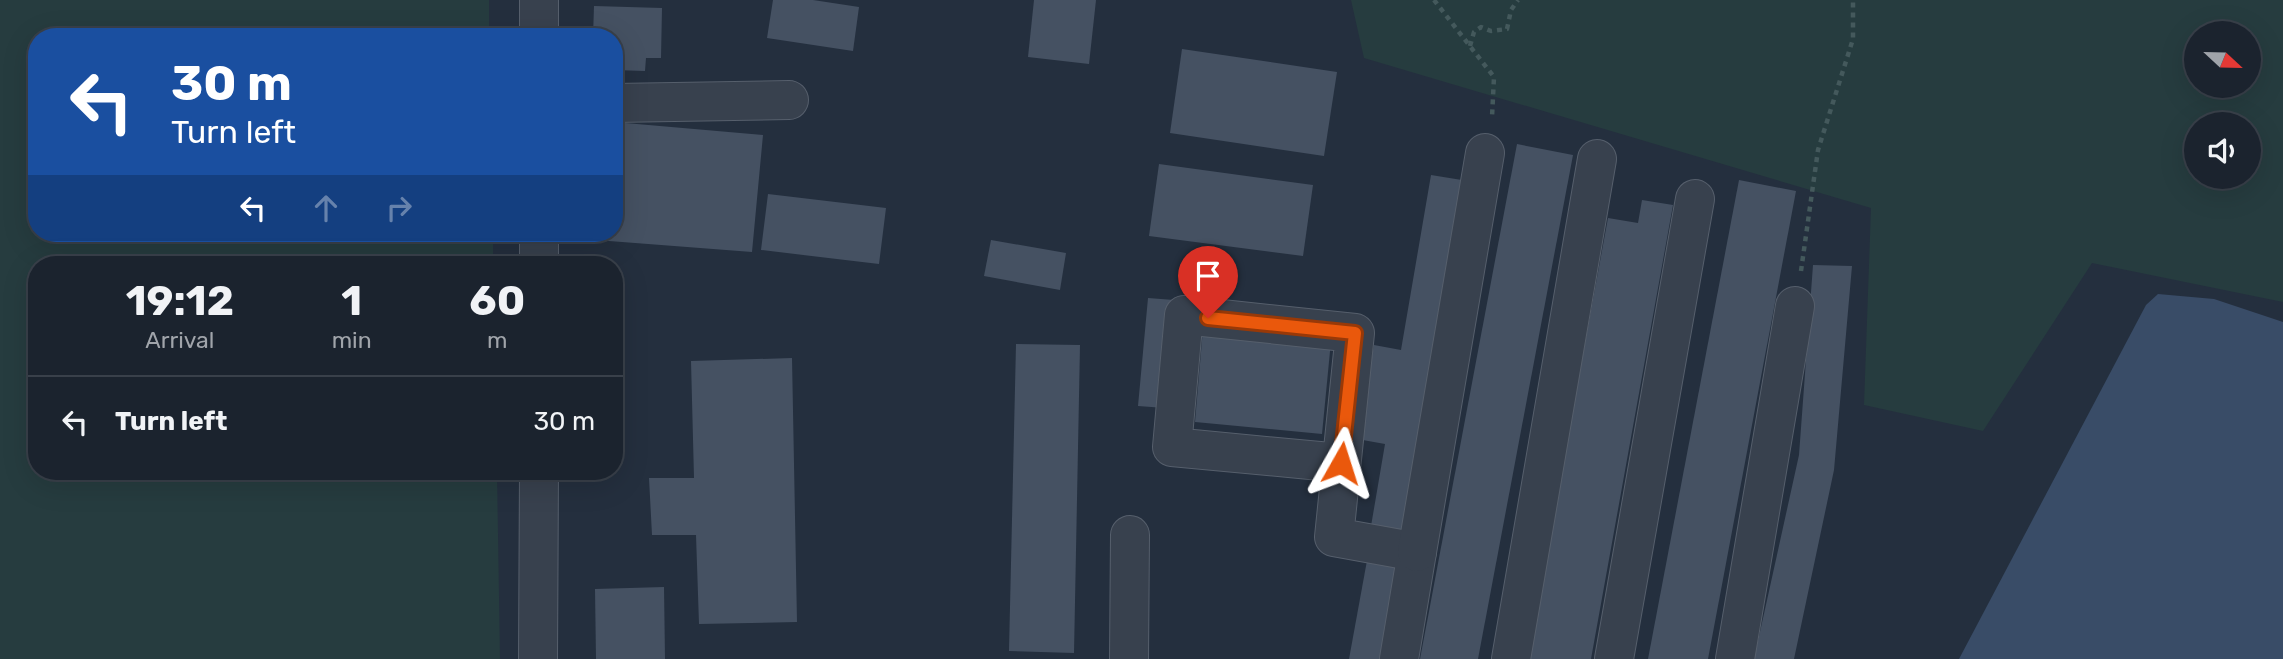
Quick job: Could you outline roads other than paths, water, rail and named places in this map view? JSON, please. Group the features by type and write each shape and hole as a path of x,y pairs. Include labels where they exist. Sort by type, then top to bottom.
{"street":[{"path":"538,0 539,28"},
{"path":"623,103 789,100"},
{"path":"1399,659 1485,153"},
{"path":"1511,659 1597,159"},
{"path":"1614,659 1695,199"},
{"path":"1735,659 1795,306"},
{"path":"1341,463 1172,447 1184,316 1355,333 1334,537 1418,552"},
{"path":"538,480 538,659"},
{"path":"1129,659 1130,535"}],"water":[{"path":"2158,294 2214,299 2283,322 2283,659 1959,659 2146,305"}]}
